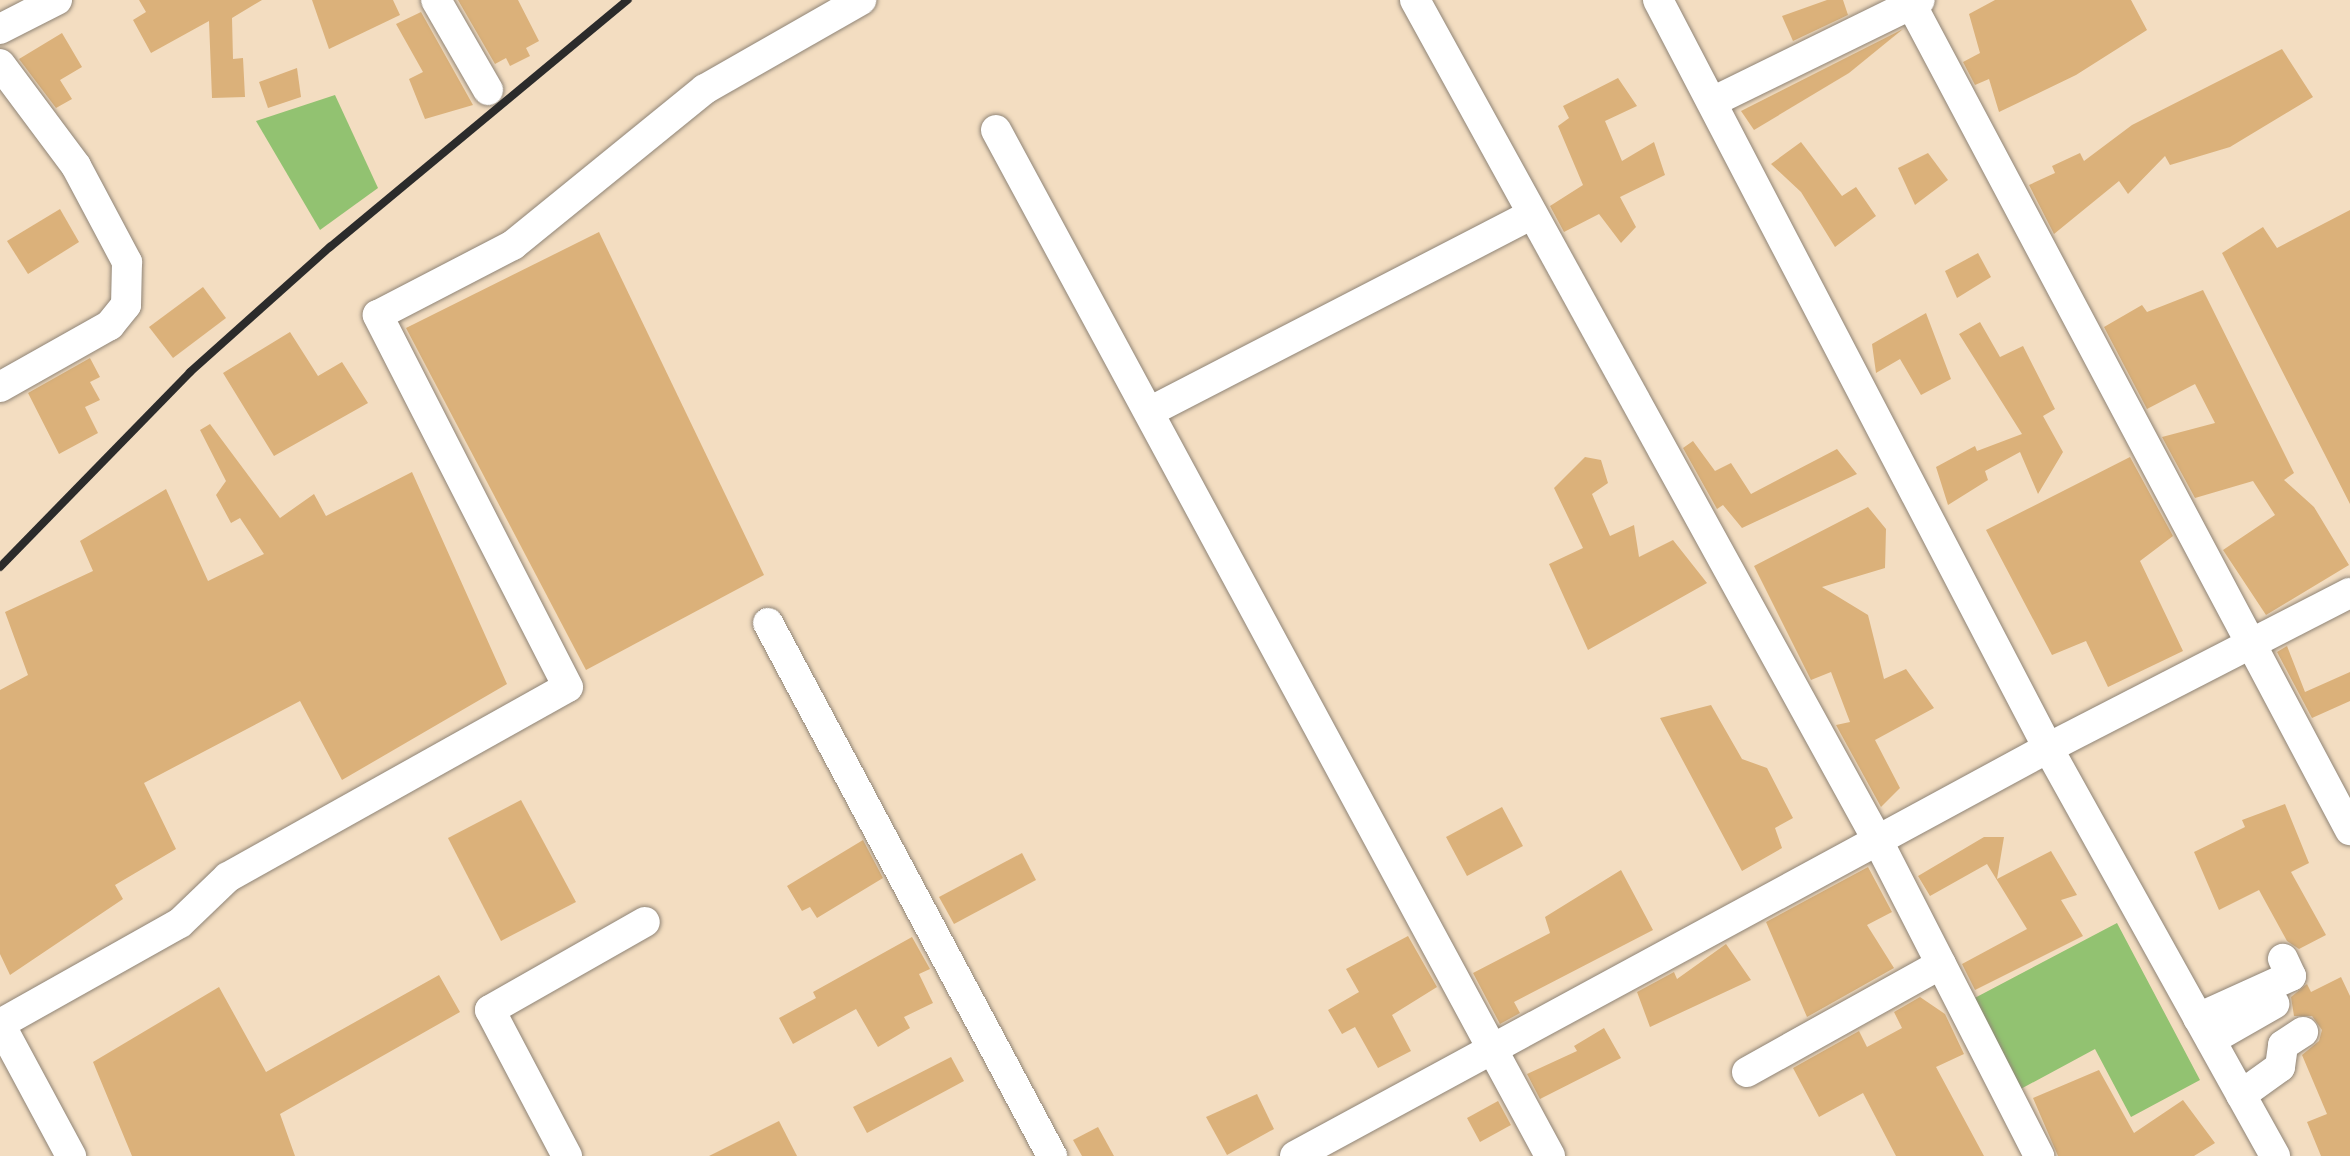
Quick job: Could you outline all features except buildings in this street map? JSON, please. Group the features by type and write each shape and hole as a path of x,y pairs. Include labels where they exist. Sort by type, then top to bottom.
{"street":[{"path":"0,29 57,0"},
{"path":"436,0 488,90"},
{"path":"70,1156 0,1024 180,923 228,877 568,686 378,315 513,245 705,89 861,0"},
{"path":"1415,0 1878,842 2038,1156"},
{"path":"1658,0 2048,748 2275,1156"},
{"path":"1714,102 1914,2 2350,830"},
{"path":"0,64 76,166 127,262 126,304 110,325 0,387"},
{"path":"996,130 1550,1156"},
{"path":"1150,412 1530,215"},
{"path":"1296,1156 2048,748 2350,593"},
{"path":"768,623 1052,1156"},
{"path":"567,1156 490,1010 645,922"},
{"path":"2204,1029 2292,976 2283,958"},
{"path":"1746,1072 1941,964"},
{"path":"2204,1029 2274,1004"},
{"path":"2241,1095 2280,1068 2283,1044 2304,1032"}],"green space":[{"path":"335,95 378,188 320,230 256,121"},
{"path":"2117,923 2200,1080 2131,1117 2095,1049 2017,1091 1969,1001"}],"railway":[{"path":"0,567 190,372 330,247 628,0"}]}
